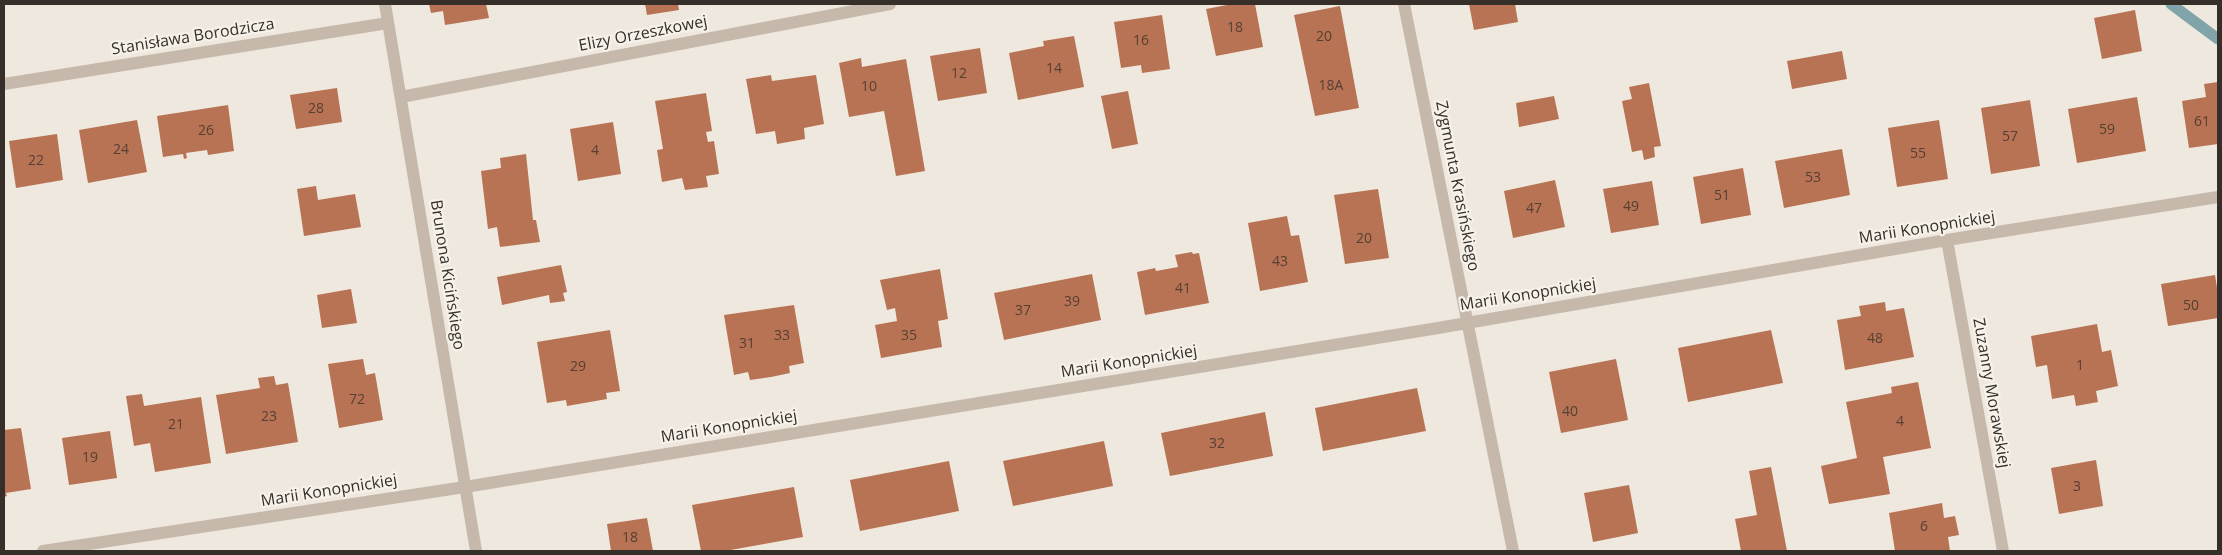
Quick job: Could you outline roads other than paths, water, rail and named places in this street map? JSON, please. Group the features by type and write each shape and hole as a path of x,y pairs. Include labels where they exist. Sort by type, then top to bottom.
{"street":[{"name":"Brunona Kicińskiego","path":"385,4 476,551"},
{"name":"Elizy Orzeszkowej","path":"401,97 890,4"},
{"name":"Zygmunta Krasińskiego","path":"1404,4 1513,551"},
{"name":"Stanisława Borodzicza","path":"4,84 388,23"},
{"name":"Marii Konopnickiej","path":"43,551 465,486 1467,322 1946,240 2218,197"},
{"name":"Zuzanny Morawskiej","path":"1946,240 2003,551"}],"waterway":[{"path":"2171,4 2218,39"}]}
